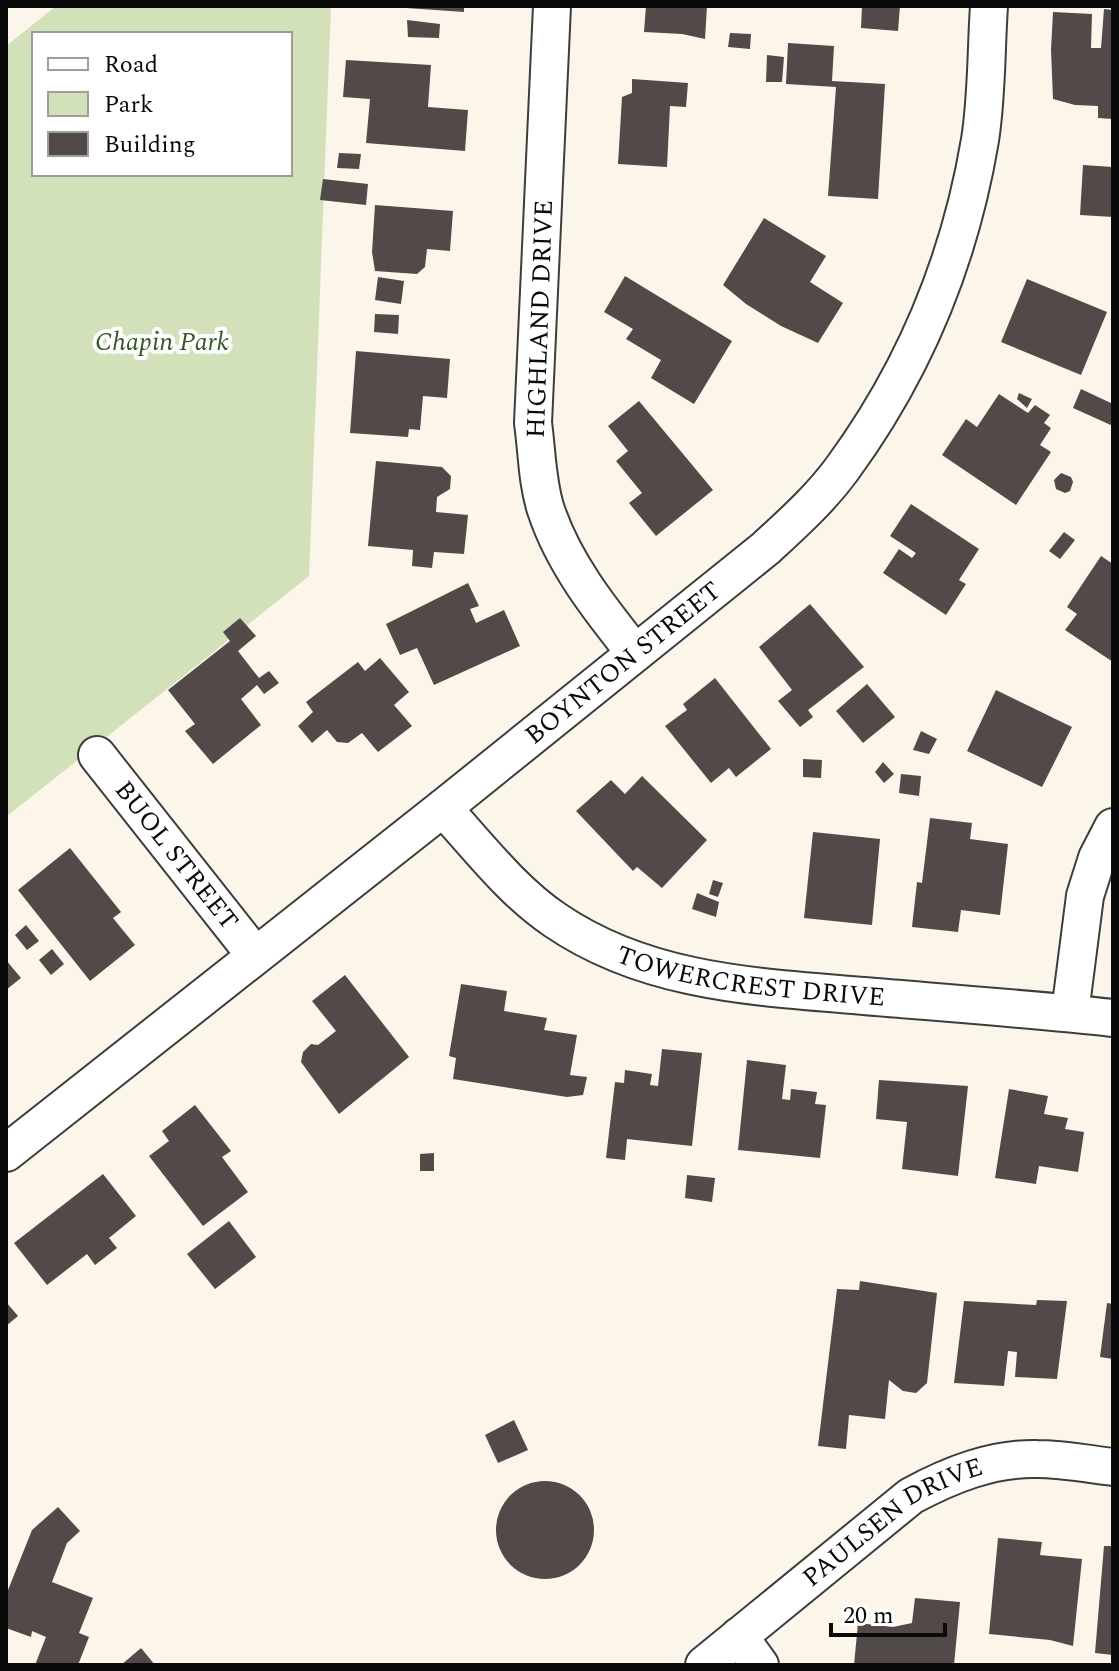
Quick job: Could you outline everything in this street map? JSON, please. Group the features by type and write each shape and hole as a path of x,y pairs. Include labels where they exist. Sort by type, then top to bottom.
{"street":[{"name":"HIGHLAND DRIVE","path":"552,6 533,423 540,478 545,508 567,556 590,596 635,653"},
{"name":"BOYNTON STREET","path":"6,1153 766,548 804,513 841,470 913,355 947,273 966,212 981,136 989,6"},
{"name":"BUOL STREET","path":"97,755 255,955"},
{"name":"TOWERCREST DRIVE","path":"443,808 510,880 554,920 613,952 668,972 741,985 1113,1018"},
{"path":"1070,1013 1085,896 1097,858 1113,827"},
{"name":"PAULSEN DRIVE","path":"704,1665 911,1496 949,1476 979,1466 1035,1459 1113,1467"},
{"path":"739,1636 760,1665"}],"green space":[{"name":"Chapin Park","path":"56,6 331,6 309,576 6,817 6,46"}],"building":[{"path":"464,6 464,12 406,8"},
{"path":"646,6 707,6 705,39 644,32"},
{"path":"862,6 900,6 898,31 861,28"},
{"path":"1104,9 1113,10 1113,119 1098,118 1098,106 1075,105 1053,99 1053,12 1092,14 1091,48 1101,48"},
{"path":"407,20 440,24 439,38 408,37"},
{"path":"730,33 751,34 750,49 728,47"},
{"path":"788,43 834,46 832,81 885,84 878,199 828,196 836,87 786,84"},
{"path":"767,55 784,57 782,82 766,82"},
{"path":"346,60 431,65 428,107 468,110 465,151 366,143 370,99 343,97"},
{"path":"632,79 688,83 686,107 670,106 667,167 618,164 622,97 632,93"},
{"path":"339,153 361,154 359,169 337,168"},
{"path":"1083,165 1113,167 1113,217 1080,215"},
{"path":"323,179 368,184 366,205 320,200"},
{"path":"375,205 453,211 450,251 427,249 425,267 417,274 375,271 372,252"},
{"path":"764,218 826,256 810,282 843,303 818,343 781,326 723,285"},
{"path":"625,276 732,341 694,404 651,378 661,360 626,339 633,329 604,312"},
{"path":"378,277 404,281 401,304 375,300"},
{"path":"1027,279 1107,312 1081,375 1001,342"},
{"path":"375,314 399,315 398,334 374,332"},
{"path":"356,351 450,359 447,398 423,396 420,430 409,429 408,437 350,433"},
{"path":"1081,389 1113,404 1113,426 1073,408"},
{"path":"1019,393 1032,399 1027,408 1017,399"},
{"path":"999,394 1028,413 1035,405 1050,415 1044,423 1051,428 1040,445 1051,452 1016,505 942,455 966,419 977,427"},
{"path":"639,401 713,490 656,536 629,503 642,493 616,461 628,451 608,426"},
{"path":"376,461 442,467 451,476 450,489 437,497 436,512 468,515 464,554 434,552 432,568 412,566 413,550 368,546"},
{"path":"1061,473 1071,477 1073,482 1070,491 1065,493 1056,489 1054,480"},
{"path":"911,504 979,549 959,580 966,584 946,615 883,573 899,549 912,558 916,553 890,536"},
{"path":"1064,532 1075,540 1060,559 1049,551"},
{"path":"1101,556 1113,564 1113,662 1065,630 1077,614 1067,607"},
{"path":"468,583 479,606 470,609 476,623 504,610 520,646 434,685 417,648 400,655 386,624"},
{"path":"810,604 864,667 808,710 813,717 800,727 778,701 792,690 759,647"},
{"path":"240,618 256,636 238,651 259,678 269,671 279,683 264,694 257,685 241,699 261,725 213,764 185,731 195,724 168,690 230,641 223,632"},
{"path":"380,658 409,692 394,705 412,726 378,752 362,733 348,743 337,742 327,730 312,743 298,726 313,712 306,702 358,662 365,671"},
{"path":"715,678 771,749 736,777 729,768 711,783 665,726 687,710 683,704"},
{"path":"867,684 895,717 863,743 836,711"},
{"path":"996,690 1072,727 1042,787 967,751"},
{"path":"921,731 937,739 929,754 913,750"},
{"path":"803,759 822,760 821,778 803,777"},
{"path":"883,762 894,774 884,783 875,772"},
{"path":"901,774 921,776 919,796 899,793"},
{"path":"642,776 707,840 662,888 637,867 633,871 576,811 611,780 625,794"},
{"path":"930,818 972,823 970,839 1008,844 1000,915 961,910 958,932 912,927 917,882 922,883"},
{"path":"813,832 880,839 872,925 804,918"},
{"path":"70,848 121,912 113,918 135,945 90,981 18,890"},
{"path":"713,880 723,883 718,897 709,894"},
{"path":"697,893 719,902 716,917 692,909"},
{"path":"26,925 39,941 27,950 15,935"},
{"path":"52,949 64,964 51,975 39,960"},
{"path":"6,960 21,978 6,990"},
{"path":"345,975 409,1057 339,1114 301,1062 303,1052 311,1044 318,1045 336,1031 312,1001"},
{"path":"461,984 507,991 504,1011 547,1018 544,1030 577,1035 570,1075 587,1077 583,1095 567,1097 453,1079 456,1058 449,1056"},
{"path":"662,1049 702,1053 692,1146 627,1139 625,1160 606,1158 615,1082 624,1083 625,1070 652,1074 650,1085 658,1086"},
{"path":"747,1060 786,1065 782,1099 790,1100 791,1089 817,1092 815,1104 826,1105 820,1158 738,1150"},
{"path":"879,1080 968,1086 958,1176 902,1169 907,1122 876,1119"},
{"path":"1009,1089 1048,1096 1044,1114 1068,1118 1065,1129 1084,1132 1078,1172 1039,1166 1036,1184 995,1178"},
{"path":"195,1105 231,1151 222,1157 248,1192 203,1226 149,1156 169,1141 162,1131"},
{"path":"434,1153 434,1171 420,1171 420,1154"},
{"path":"103,1174 136,1216 109,1238 117,1248 95,1265 87,1254 47,1285 14,1243"},
{"path":"687,1175 715,1178 712,1202 685,1198"},
{"path":"229,1221 256,1257 215,1289 187,1254"},
{"path":"860,1281 937,1293 927,1383 916,1393 903,1391 889,1380 885,1419 849,1415 846,1449 818,1446 837,1289 859,1290"},
{"path":"1037,1300 1067,1301 1057,1379 1015,1377 1017,1352 1008,1351 1004,1386 954,1383 964,1301 1036,1305"},
{"path":"6,1302 18,1316 6,1326"},
{"path":"1107,1303 1113,1304 1113,1359 1100,1357"},
{"path":"514,1420 528,1450 498,1463 485,1435"},
{"path":"545,1481 572,1489 586,1503 594,1530 586,1557 572,1571 545,1579 518,1571 504,1557 496,1530 504,1503 518,1489"},
{"path":"58,1507 80,1531 67,1543 52,1582 93,1598 79,1633 89,1637 78,1665 35,1665 46,1637 32,1631 31,1637 6,1628 6,1595 32,1530"},
{"path":"998,1538 1042,1542 1040,1555 1082,1559 1073,1646 1050,1640 989,1634"},
{"path":"1104,1546 1113,1546 1113,1655 1095,1653"},
{"path":"915,1598 960,1602 954,1665 854,1665 858,1623 893,1627 912,1623"},
{"path":"141,1648 155,1665 121,1665"}]}
